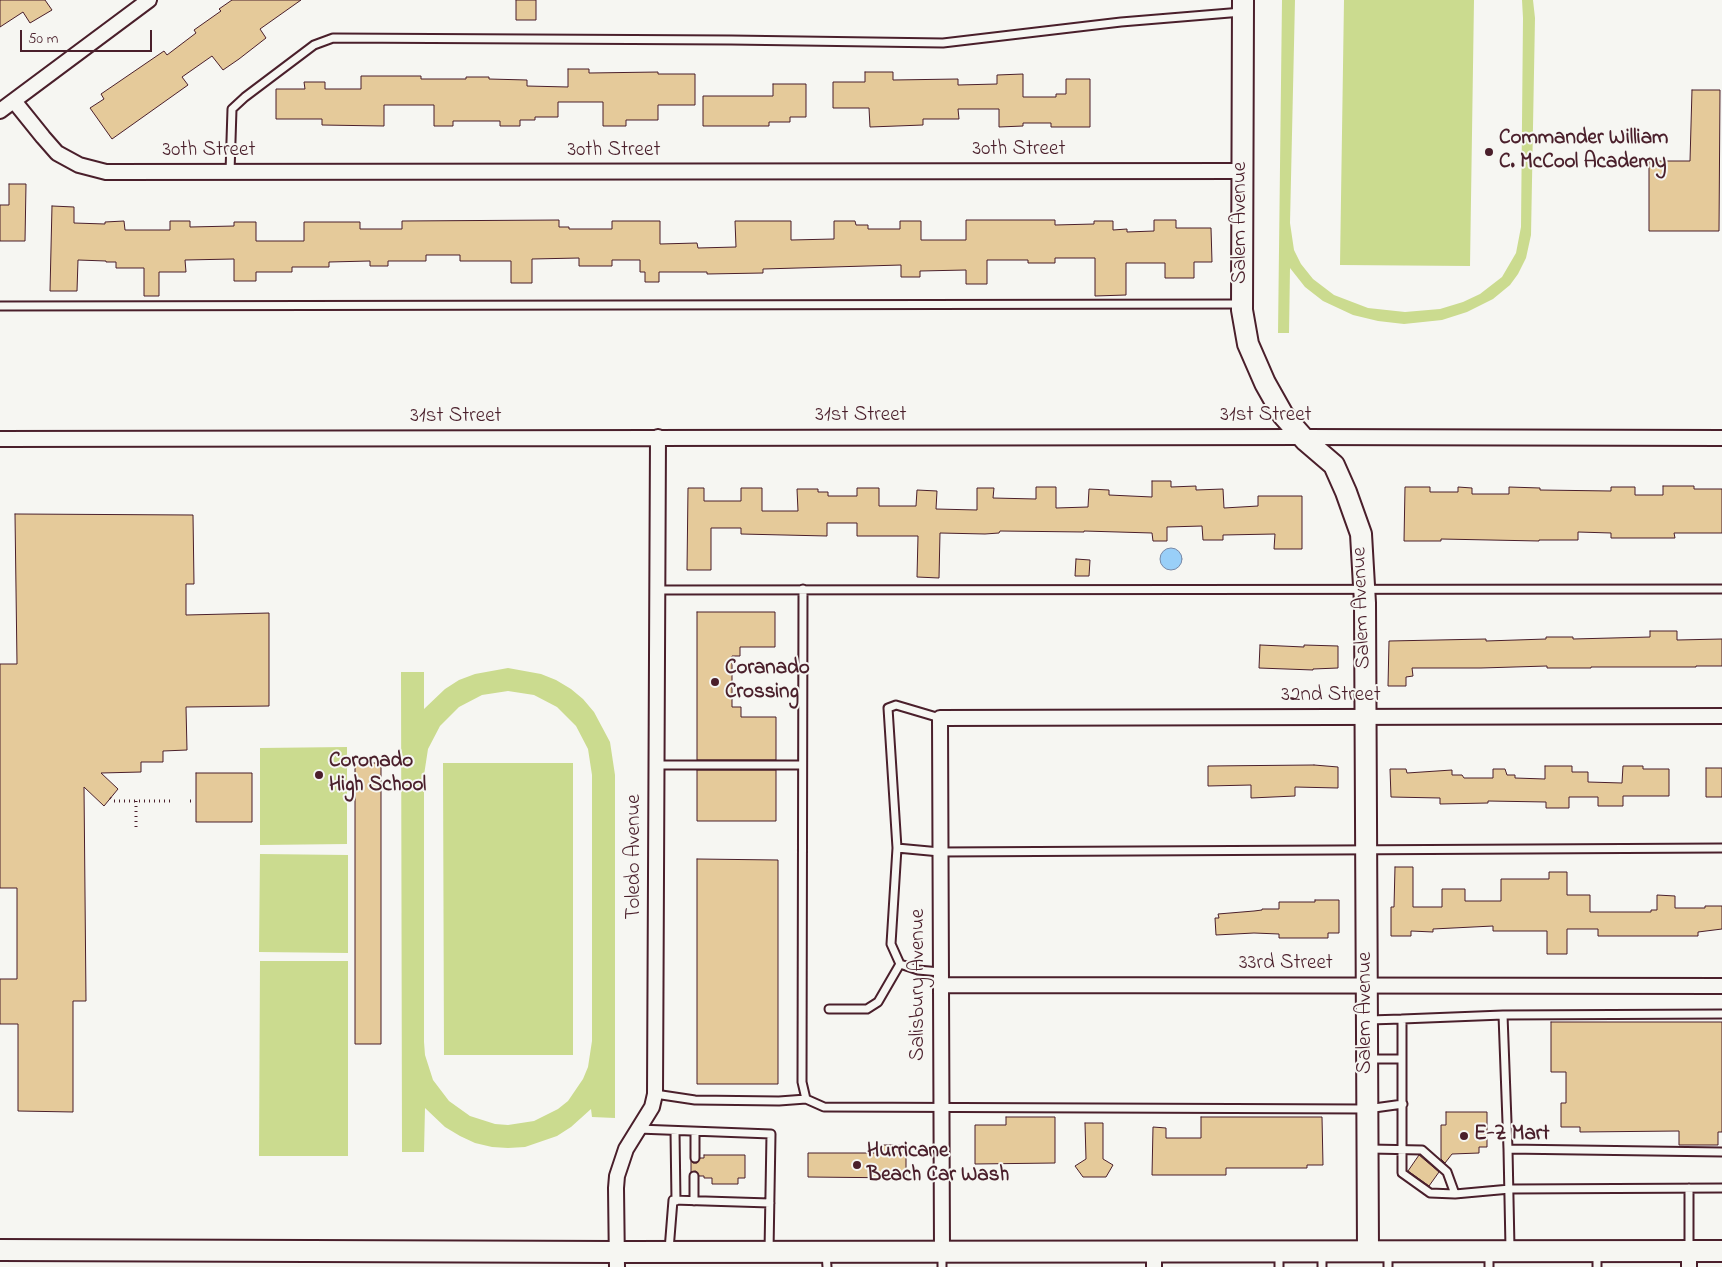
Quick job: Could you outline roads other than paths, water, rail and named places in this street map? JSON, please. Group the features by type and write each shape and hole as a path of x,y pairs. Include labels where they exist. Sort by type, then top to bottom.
{"main road":[{"name":"Salem Avenue","path":"1243,6 1242,304 1248,344 1265,383 1283,415 1302,437 1334,465 1361,534 1366,717 1368,1251"},
{"path":"0,1250 83,1259 617,1260 668,1252 769,1252 826,1260 1322,1259 1368,1251 1388,1259 1489,1259 1510,1251 1597,1259 1689,1259 1722,1251"}],"street":[{"path":"0,111 149,0"},
{"name":"30th Street","path":"14,101 57,153 79,165 106,172 1242,171"},
{"name":"31st Street","path":"0,439 658,437 1722,438"},
{"name":"Toledo Avenue","path":"617,1260 617,1176 626,1149 652,1107 655,1094 658,437"},
{"name":"32nd Street","path":"940,718 1722,716"},
{"name":"Salisbury Avenue","path":"940,718 942,1259"},
{"name":"33rd Street","path":"940,978 1366,984 1722,986"}],"lane":[{"path":"230,172 232,109 314,45 333,38 943,43 1243,6"},
{"path":"0,306 1242,304"},
{"path":"803,589 802,1082 806,1099"},
{"path":"657,590 1722,589"},
{"path":"940,718 896,705 888,708 897,848 891,944 900,964 940,978"},
{"path":"656,765 802,765"},
{"path":"897,848 940,852 1722,848"},
{"path":"828,1009 867,1009 878,1002 900,964"},
{"path":"1366,1020 1504,1014 1722,1014"},
{"path":"1504,1014 1510,1189 1510,1251"},
{"path":"1402,1019 1402,1173 1430,1194 1455,1194 1510,1189 1722,1188"},
{"path":"1367,1059 1402,1059"},
{"path":"655,1094 695,1100 779,1101 806,1099 824,1107 1367,1109 1403,1104"},
{"path":"638,1129 771,1134 769,1252"},
{"path":"675,1131 676,1200"},
{"path":"695,1158 696,1132"},
{"path":"1367,1149 1402,1148 1422,1150 1447,1172 1455,1194"},
{"path":"1508,1149 1722,1152"},
{"path":"694,1176 694,1201"},
{"path":"1689,1188 1689,1259"},
{"path":"668,1252 672,1200 770,1203"}],"water":[{"path":"1171,548 1179,551 1182,559 1179,567 1171,570 1163,567 1160,559 1163,551"}],"place":[{"name":"Commander William C. McCool Academy","path":"1489,152"},
{"name":"Coranado Crossing","path":"715,682"},
{"name":"Coronado High School","path":"319,775"},
{"name":"E-Z Mart","path":"1464,1136"},
{"name":"Hurricane Beach Car Wash","path":"857,1165"}]}
